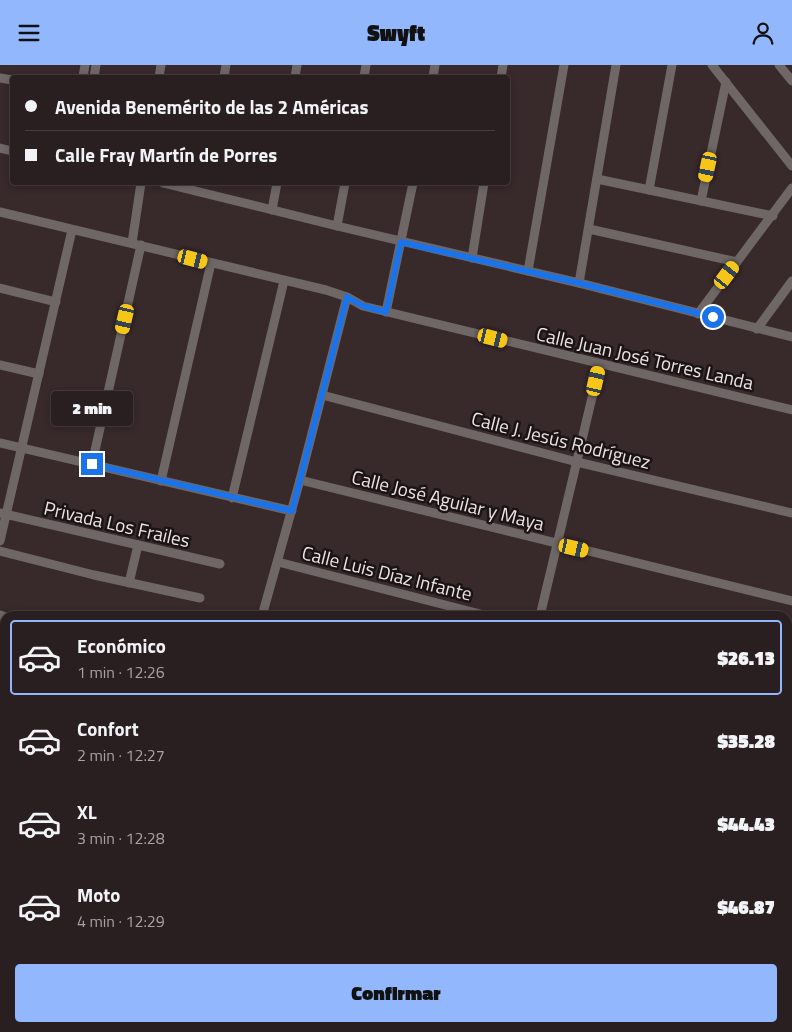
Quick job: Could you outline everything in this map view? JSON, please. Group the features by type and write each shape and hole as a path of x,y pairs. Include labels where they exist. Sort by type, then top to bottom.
{"street":[{"path":"528,271 564,65"},
{"path":"579,283 616,65"},
{"path":"649,190 672,65"},
{"path":"712,65 792,166"},
{"path":"779,65 792,81"},
{"path":"701,201 726,82"},
{"path":"597,179 772,216"},
{"path":"132,243 141,185"},
{"path":"172,185 401,242 579,283 792,337"},
{"path":"203,192 205,185"},
{"path":"272,210 277,185"},
{"path":"337,226 345,185"},
{"path":"386,312 413,185"},
{"path":"472,258 484,185"},
{"path":"698,314 772,216 789,200 792,188"},
{"name":"Calle Juan José Torres Landa","path":"0,212 142,245 347,297 363,306 386,312 792,410"},
{"path":"588,229 737,262"},
{"path":"0,541 3,514 22,448 72,230"},
{"path":"92,464 142,245"},
{"path":"161,481 211,263"},
{"path":"232,497 284,281"},
{"path":"758,329 792,281"},
{"path":"0,288 56,302"},
{"path":"263,611 292,511 347,297"},
{"path":"541,611 600,364"},
{"path":"0,365 39,374"},
{"name":"Calle J. Jesús Rodríguez","path":"322,395 577,462 792,513"},
{"path":"0,443 292,511"},
{"name":"Calle José Aguilar y Maya","path":"300,480 792,601"},
{"name":"Privada Los Frailes","path":"3,514 220,565"},
{"path":"129,583 138,545"},
{"path":"0,551 129,583 200,598"},
{"name":"Calle Luis Díaz Infante","path":"278,562 469,611"}],"route":[{"path":"92,464 292,511 347,297 363,306 386,312 401,242 579,283 713,317"}]}
